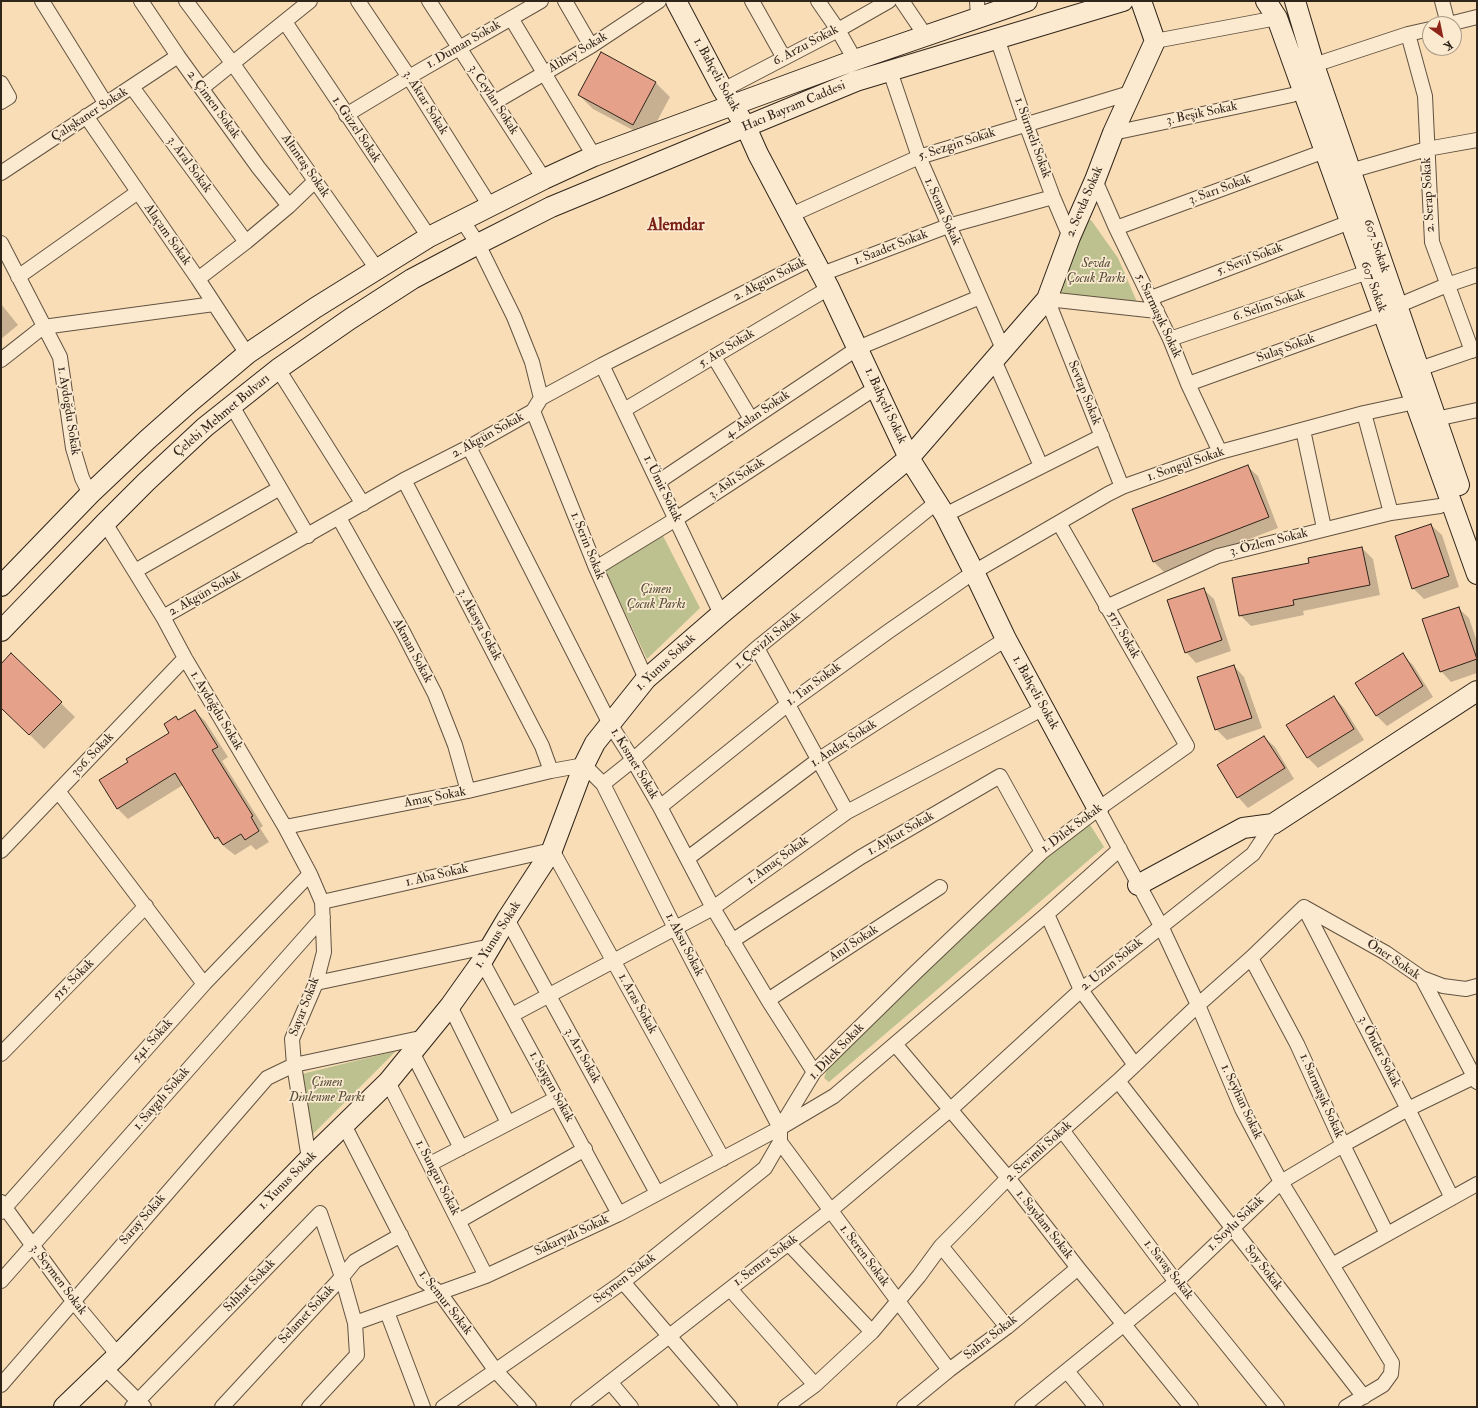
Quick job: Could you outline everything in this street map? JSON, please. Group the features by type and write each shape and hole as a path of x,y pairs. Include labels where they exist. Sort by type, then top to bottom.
{"street":[{"path":"42,1 106,104"},
{"name":"2. Çimen Sokak","path":"141,1 178,56 258,167 289,206"},
{"path":"202,88 310,1"},
{"name":"3. Aktar Sokak","path":"358,1 409,77 490,206"},
{"name":"3. Ceylan Sokak","path":"429,1 544,179"},
{"name":"1. Duman Sokak","path":"346,115 540,1"},
{"path":"565,1 591,46"},
{"name":"Alibey Sokak","path":"495,102 591,46 659,1"},
{"name":"1. Bahçeli Sokak","path":"676,1 728,98 746,127 791,215 877,387 909,458 941,508 1006,639 1098,809"},
{"path":"752,1 784,58"},
{"path":"818,1 838,30 855,60"},
{"name":"6. Arzu Sokak","path":"728,98 784,58 889,1"},
{"path":"902,1 925,35"},
{"name":"Hacı Bayram Caddesi","path":"478,244 551,207 856,81 1123,1"},
{"path":"1141,1 1155,41 1277,18"},
{"name":"607 Sokak","path":"1266,1 1277,18 1368,272 1390,310 1415,402 1477,574"},
{"name":"607. Sokak","path":"1295,1 1314,65 1350,171 1390,310 1419,369 1477,534"},
{"path":"1442,1 1446,16"},
{"name":"Hacı Bayram Caddesi","path":"429,237 544,179 728,98 855,60 925,35 978,9 1021,2"},
{"name":"Altıntaş Sokak","path":"193,3 233,64 377,268"},
{"path":"1462,21 1477,17"},
{"path":"511,18 594,156"},
{"name":"1. Güzel Sokak","path":"285,22 429,237"},
{"path":"1314,65 1422,30"},
{"name":"2. Serap Sokak","path":"1408,34 1425,96 1432,242 1447,285 1474,350"},
{"name":"1. Sürmeli Sokak","path":"997,38 1026,124 1053,197 1070,237"},
{"name":"2. Sevda Sokak","path":"909,458 1047,299 1070,237 1095,180 1113,133 1155,41"},
{"name":"Çalışkaner Sokak","path":"1,173 178,56"},
{"name":"1. Sema Sokak","path":"890,71 919,157 980,297 999,355 1041,466"},
{"path":"1,83 9,97 1,102"},
{"name":"3. Aral Sokak","path":"132,87 246,242"},
{"name":"5. Sezgin Sokak","path":"791,215 919,157 1130,93"},
{"name":"3. Beşik Sokak","path":"1113,133 1292,95"},
{"name":"Alaçam Sokak","path":"86,116 198,279 247,354"},
{"path":"1350,171 1427,149 1477,140"},
{"name":"3. Sarı Sokak","path":"1116,228 1325,151"},
{"name":"5. Sarmaşık Sokak","path":"1095,180 1116,228 1170,339 1188,384 1220,452"},
{"path":"198,279 289,206 315,181"},
{"path":"18,277 138,192"},
{"name":"1. Saadet Sokak","path":"821,274 948,226 1053,197"},
{"path":"462,220 478,244 514,317 532,362 541,398"},
{"name":"5. Sevil Sokak","path":"1151,298 1350,222"},
{"path":"1,586 90,494 180,410 247,354 377,268 429,237"},
{"name":"1. Aydoğdu Sokak","path":"1,242 43,327 60,357 73,448 82,478 90,494"},
{"name":"Çelebi Mehmet Bulvarı","path":"1,631 146,482 205,427 278,369 350,319 412,279 478,244"},
{"name":"6. Selim Sokak","path":"1170,339 1368,272"},
{"name":"5. Ata Sokak","path":"624,410 714,357 821,274"},
{"name":"2. Akgün Sokak","path":"163,617 308,536 404,480 469,447 533,411 541,398 602,365 821,274"},
{"name":"Sulaş Sokak","path":"1188,384 1390,310 1447,285 1477,275"},
{"name":"4. Aslan Sokak","path":"658,482 858,348 980,297"},
{"path":"1047,299 1157,311"},
{"name":"Sevtap Sokak","path":"1047,299 1122,487"},
{"path":"1,360 43,327 214,304"},
{"path":"1419,369 1474,350"},
{"path":"714,357 751,419"},
{"name":"1. Ümit Sokak","path":"602,365 721,614"},
{"path":"278,369 363,504"},
{"name":"3. Aslı Sokak","path":"596,568 676,519 877,387"},
{"name":"1. Songül Sokak","path":"974,572 1122,487 1220,452 1364,413 1415,402"},
{"path":"232,406 308,536"},
{"path":"1436,419 1477,410"},
{"name":"1. Serin Sokak","path":"533,411 596,568 646,679"},
{"path":"1364,413 1391,513"},
{"path":"1302,430 1324,528"},
{"name":"1. Çevizli Sokak","path":"603,784 633,760 757,648 941,508 1041,466 1102,436"},
{"name":"1. Kısmet Sokak","path":"469,447 610,724 660,807 732,942 814,1072"},
{"name":"1. Yunus Sokak","path":"64,1407 309,1159 388,1082 450,1006 487,954 507,919 552,850 584,764 595,743 646,679 721,614 909,458"},
{"name":"3. Akasya Sokak","path":"404,480 542,746 551,771"},
{"path":"135,571 280,488"},
{"name":"3. Özlem Sokak","path":"1106,607 1218,556 1324,528 1391,513 1440,506"},
{"name":"Akman Sokak","path":"339,518 403,632 435,694 454,745 468,791"},
{"name":"1. Aydoğdu Sokak","path":"105,523 163,617 185,658 285,827 310,874 322,902"},
{"name":"517. Sokak","path":"1059,523 1187,746"},
{"name":"1. Tan Sokak","path":"660,807 788,704 974,572"},
{"name":"1. Andaç Sokak","path":"688,858 818,760 1006,639"},
{"path":"757,648 847,812"},
{"name":"306. Sokak","path":"1,851 185,658"},
{"path":"1138,884 1243,828 1273,824 1477,690"},
{"name":"1. Amaç Sokak","path":"512,1015 713,908 847,812 1044,708"},
{"name":"1. Dilek Sokak","path":"780,1135 814,1072 1042,852 1098,809 1187,746"},
{"name":"Amaç Sokak","path":"285,827 468,791 584,764"},
{"name":"1. Aksu Sokak","path":"584,764 603,784 780,1135"},
{"name":"1. Aykut Sokak","path":"732,942 861,857 1000,776 1042,852"},
{"path":"58,791 204,984"},
{"name":"1. Seyhan Sokak","path":"1098,809 1161,926 1198,1005 1242,1108 1281,1182 1392,1363 1391,1374 1383,1385 1364,1397"},
{"name":"2. Uzun Sokak","path":"951,1109 1080,990 1253,854 1273,824"},
{"name":"1. Dilek Sokak","path":"780,1135 834,1096 1048,914 1120,849"},
{"name":"1. Aba Sokak","path":"322,902 552,850"},
{"name":"1. Aras Sokak","path":"552,850 723,1159"},
{"name":"541. Sokak","path":"2,1208 204,984 310,874"},
{"name":"Anıl Sokak","path":"768,1000 940,887"},
{"name":"Sayar Sokak","path":"309,1159 294,1066 292,1039 316,983 324,952 322,902"},
{"name":"515. Sokak","path":"1,1054 146,906"},
{"name":"2. Sevimli Sokak","path":"785,1407 814,1385 872,1332 919,1276 941,1246 1008,1178 1118,1081 1304,907"},
{"name":"Öner Sokak","path":"1304,907 1386,953 1422,978 1476,1079"},
{"name":"3. Önder Sokak","path":"1304,907 1452,1198"},
{"path":"1048,914 1080,990 1135,1065"},
{"name":"1. Saygılı Sokak","path":"1,1280 32,1247 323,917"},
{"name":"3. Arı Sokak","path":"507,919 657,1193"},
{"path":"316,983 487,954"},
{"name":"1. Saygın Sokak","path":"487,954 512,1015 619,1214"},
{"name":"1. Sarmaşık Sokak","path":"1251,958 1297,1044 1343,1145 1387,1234"},
{"path":"1422,978 1443,986 1466,989 1477,986"},
{"path":"450,1006 508,1123"},
{"name":"Saray Sokak","path":"1,1385 72,1301 267,1078 294,1066 425,1037"},
{"name":"1. Saydam Sokak","path":"895,1044 1008,1178 1078,1268 1191,1407"},
{"path":"412,1052 462,1148"},
{"name":"1. Soylu Sokak","path":"1022,1407 1176,1282 1281,1182 1408,1109 1476,1079"},
{"name":"Soy Sokak","path":"1118,1081 1364,1397"},
{"name":"1. Sungur Sokak","path":"388,1082 486,1276"},
{"path":"430,1164 557,1098"},
{"name":"1. Semra Sokak","path":"578,1407 789,1244 951,1109"},
{"name":"1. Semur Sokak","path":"344,1125 424,1281 440,1293 496,1371 529,1407"},
{"name":"1. Savaş Sokak","path":"1062,1130 1176,1282 1277,1407"},
{"name":"Sakaryalı Sokak","path":"355,1324 486,1276 619,1214 723,1159 780,1135"},
{"name":"1. Seren Sokak","path":"780,1135 830,1211 949,1370"},
{"name":"Seçmen Sokak","path":"444,1407 623,1282 765,1168 780,1135"},
{"path":"459,1221 584,1149"},
{"path":"1332,1265 1477,1184"},
{"name":"3. Seymen Sokak","path":"2,1208 72,1301 139,1405"},
{"name":"Sıhhat Sokak","path":"139,1405 320,1213 342,1277"},
{"name":"Selamet Sokak","path":"222,1407 355,1261 401,1235"},
{"path":"789,1244 872,1332"},
{"path":"941,1246 1006,1327"},
{"name":"Sahra Sokak","path":"904,1407 1078,1268"},
{"path":"309,1407 357,1355 355,1324 342,1277"},
{"path":"623,1282 730,1407"},
{"path":"730,1289 814,1385"},
{"path":"387,1312 423,1407"},
{"path":"1067,1371 1096,1407"},
{"path":"611,1383 631,1407"},
{"path":"1346,1407 1364,1397"}],"green space":[{"name":"Sevda Çocuk Parkı","path":"1091,220 1118,258 1137,302 1061,294 1084,222"},
{"name":"Çimen Çocuk Parkı","path":"663,536 700,608 647,659 605,570"},
{"path":"1089,823 1104,847 829,1082 824,1078 828,1067 1004,894"},
{"name":"Çimen Dinlenme Parkı","path":"396,1051 312,1135 302,1074"}],"building":[{"path":"601,52 656,82 633,125 578,95"},
{"path":"1248,465 1269,517 1153,562 1132,509"},
{"path":"1431,524 1449,576 1412,589 1395,536"},
{"path":"1362,547 1370,585 1293,600 1294,605 1239,616 1232,578 1309,563 1308,558"},
{"path":"1204,588 1222,640 1185,653 1167,600"},
{"path":"1459,607 1477,659 1440,672 1422,619"},
{"path":"11,653 62,702 29,735 1,708 1,664"},
{"path":"1403,653 1423,686 1376,716 1355,683"},
{"path":"1234,665 1252,718 1215,730 1197,677"},
{"path":"1334,696 1354,729 1307,758 1286,725"},
{"path":"195,710 218,747 212,750 253,816 251,817 259,831 245,840 241,834 223,845 218,837 215,839 175,773 117,809 99,780 128,762 126,759 169,733 164,724 176,716 178,720"},
{"path":"1264,736 1285,768 1237,798 1217,765"}],"district":[{"name":"Alemdar","path":"676,226"}]}
